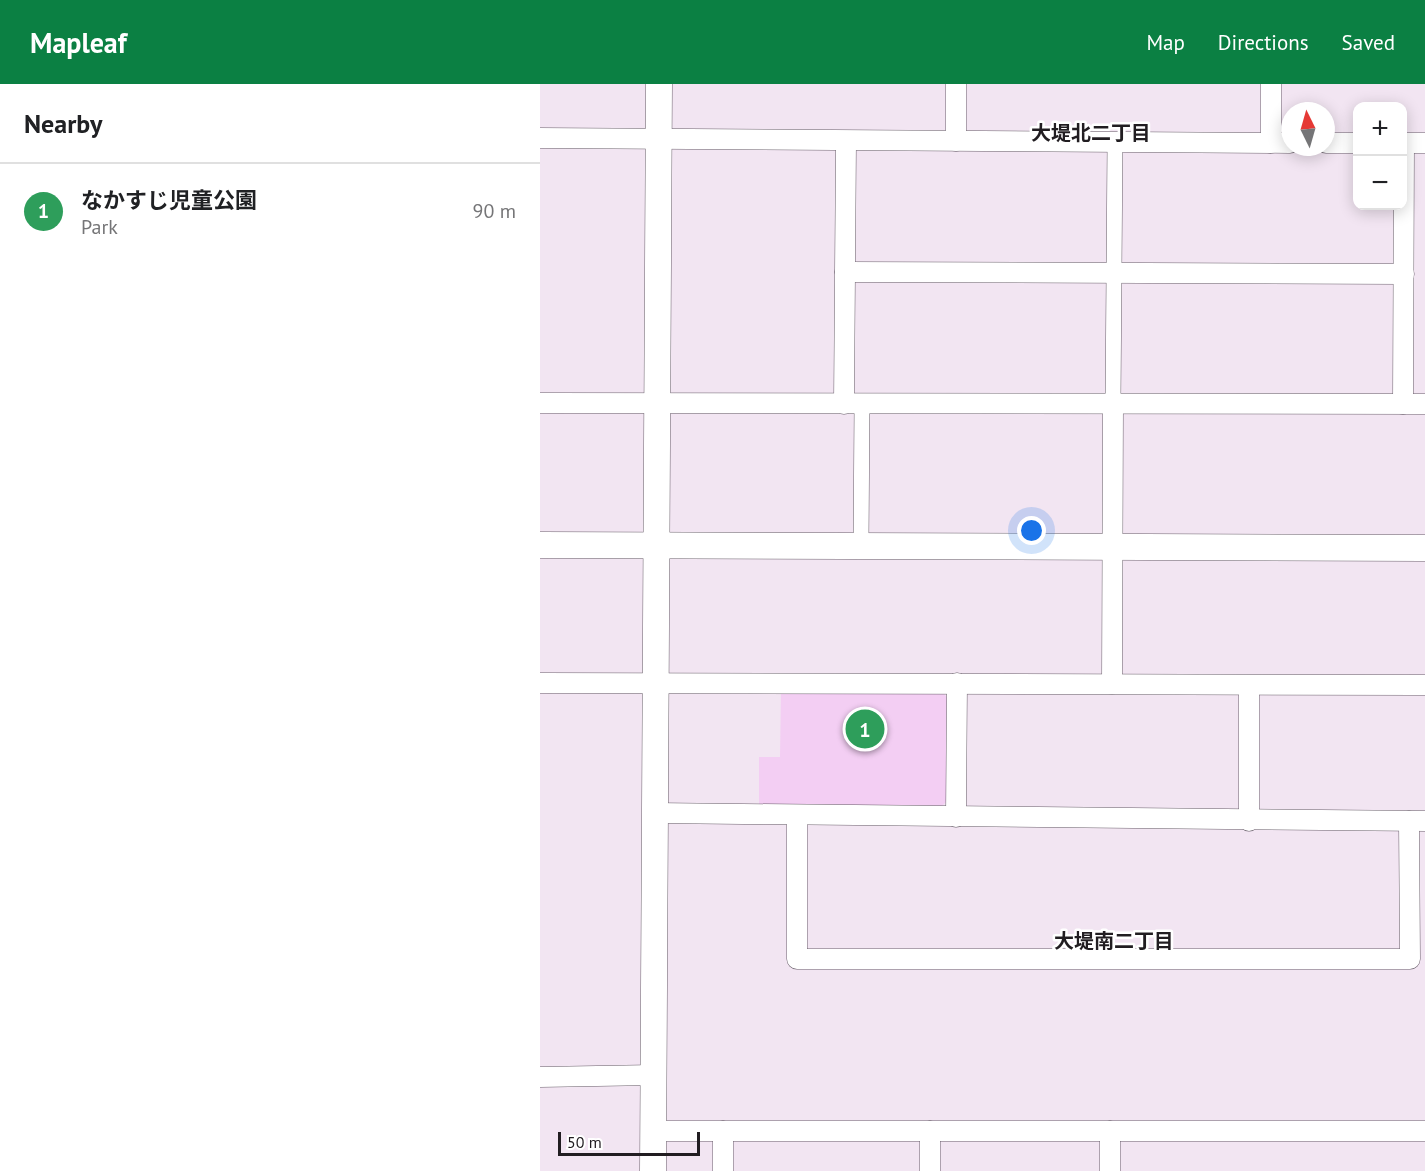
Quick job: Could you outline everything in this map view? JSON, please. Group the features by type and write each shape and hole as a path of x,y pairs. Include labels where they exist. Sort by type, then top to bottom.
{"street":[{"path":"653,1171 658,84"},
{"path":"956,84 956,141"},
{"path":"540,138 1281,143 1271,84"},
{"path":"846,141 845,272 861,546"},
{"path":"1112,684 1115,142"},
{"path":"1335,143 1353,143"},
{"path":"1407,143 1425,143"},
{"path":"1403,156 1403,404"},
{"path":"845,272 1404,274"},
{"path":"540,403 1425,404"},
{"path":"540,545 1425,548"},
{"path":"540,683 1425,685"},
{"path":"956,817 957,684"},
{"path":"1249,820 1250,686"},
{"path":"655,813 1417,821 1410,959 797,959 797,815"},
{"path":"540,1077 654,1075"},
{"path":"653,1131 1425,1131"},
{"path":"723,1131 723,1171"},
{"path":"930,1131 930,1171"},
{"path":"1110,1131 1110,1171"}],"shaded area":[{"path":"781,688 940,689 950,701 949,799 942,806 759,805 759,757 780,757"}],"place":[{"name":"なかすじ児童公園","path":"865,729"}],"district":[{"name":"大堤北二丁目","path":"1091,133"},
{"name":"大堤南二丁目","path":"1114,941"}]}
